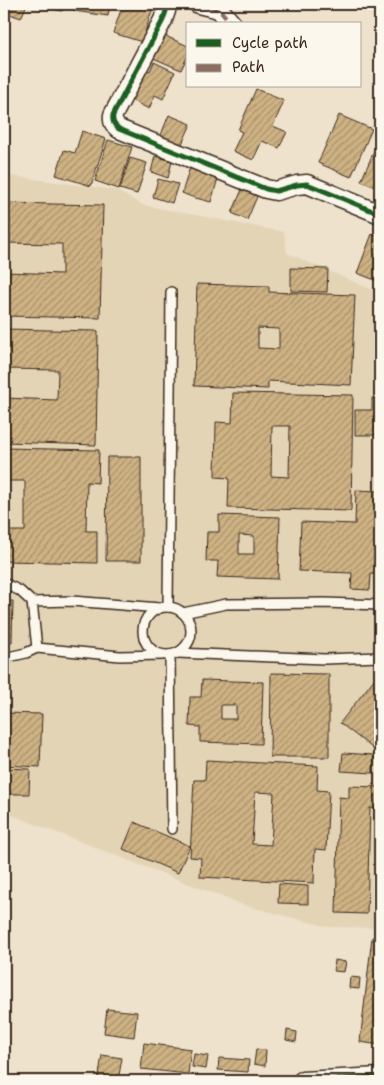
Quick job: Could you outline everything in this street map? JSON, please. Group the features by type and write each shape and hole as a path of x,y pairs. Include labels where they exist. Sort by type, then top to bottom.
{"street":[{"path":"166,4 163,20 112,115 115,126 266,188 276,191 307,184 380,214"},
{"path":"198,4 219,9 230,22"},
{"path":"302,1081 380,1077"}],"lane":[{"path":"164,608 171,292"},
{"path":"4,583 20,591 32,602 37,648"},
{"path":"32,602 72,601 164,608 176,609 188,619 191,634 184,648 170,654 154,652 144,640 144,624 147,617 153,612 164,608"},
{"path":"183,613 226,604 325,603 380,606"},
{"path":"4,658 26,653 37,648 120,656 170,654 325,659 380,657"},
{"path":"170,654 172,829"}],"shaded area":[{"path":"4,175 115,190 143,205 284,232 287,253 380,293 380,928 329,927 246,906 4,812"}],"building":[{"path":"7,4 27,4 21,18 4,12"},
{"path":"49,4 64,4 62,11 48,8"},
{"path":"75,4 110,4 108,16 74,11"},
{"path":"123,4 142,4 153,7 142,42 113,33"},
{"path":"161,34 186,45 186,59 181,70 151,57"},
{"path":"154,62 175,72 163,99 155,95 149,109 131,100 145,69 150,71"},
{"path":"256,89 284,101 273,126 287,132 279,148 262,141 253,160 233,151 242,132 238,130"},
{"path":"169,115 191,124 181,146 160,137"},
{"path":"339,115 372,129 351,177 318,163"},
{"path":"82,131 106,139 91,186 56,175 64,150 75,153"},
{"path":"380,137 380,189 361,181"},
{"path":"108,140 132,147 119,189 95,181"},
{"path":"155,156 172,161 168,178 151,172"},
{"path":"130,158 147,163 137,194 120,189"},
{"path":"190,167 219,175 211,202 182,193"},
{"path":"158,179 178,184 172,203 153,197"},
{"path":"244,185 259,192 247,220 232,213"},
{"path":"4,203 103,205 100,318 4,316 4,272 62,274 62,244 4,243"},
{"path":"372,234 380,237 380,282 357,273"},
{"path":"291,268 328,269 327,292 291,291"},
{"path":"197,284 269,286 269,292 355,295 351,385 268,381 268,389 194,386","holes":["258,328 279,329 279,349 258,348"]},
{"path":"4,329 98,331 96,445 4,442 4,398 57,400 58,370 4,369"},
{"path":"233,393 353,395 351,511 228,508 229,478 215,477 216,422 232,423","holes":["272,426 290,426 289,477 271,476"]},
{"path":"372,398 380,399 380,429 376,435 355,435 355,410 372,410"},
{"path":"4,448 99,450 98,483 87,482 86,531 97,531 97,563 4,561 4,531 25,531 25,481 4,481"},
{"path":"107,457 141,457 141,561 106,561"},
{"path":"356,490 380,491 380,574 371,574 370,590 351,589 352,573 299,571 301,522 355,524"},
{"path":"219,515 280,517 278,579 217,577 218,561 206,561 207,532 219,532","holes":["239,535 254,536 254,554 239,554"]},
{"path":"4,601 13,601 12,642 4,641"},
{"path":"271,673 329,674 329,757 270,757"},
{"path":"375,678 380,682 380,754 340,723"},
{"path":"202,680 263,682 261,744 200,742 200,727 189,726 190,697 201,697","holes":["221,705 236,705 236,719 221,719"]},
{"path":"4,713 42,714 40,767 4,765"},
{"path":"343,753 374,755 373,773 341,771"},
{"path":"206,760 318,766 317,790 329,791 326,850 315,849 314,883 200,877 201,858 190,857 194,780 205,780","holes":["255,792 274,793 271,845 252,844"]},
{"path":"4,768 30,769 29,794 4,794"},
{"path":"349,786 380,787 380,809 370,808 367,914 336,913 339,797 349,798"},
{"path":"134,822 190,846 178,873 123,849"},
{"path":"279,884 308,886 308,904 278,903"},
{"path":"372,937 380,938 380,1045 360,1042"},
{"path":"335,960 346,962 344,972 334,971"},
{"path":"350,977 360,978 359,989 349,988"},
{"path":"107,1009 137,1012 134,1037 104,1033"},
{"path":"287,1030 297,1032 296,1042 286,1040"},
{"path":"144,1043 191,1049 188,1074 141,1069"},
{"path":"256,1049 266,1050 265,1066 254,1064"},
{"path":"194,1054 208,1056 206,1069 192,1067"},
{"path":"102,1055 122,1058 118,1081 98,1081"},
{"path":"219,1058 249,1060 248,1072 218,1070"}],"marked path":[{"path":"198,4 219,9 230,22"}],"cycle path":[{"path":"167,4 163,20 113,115 113,121 119,129 266,189 276,191 307,184 380,214"},
{"path":"302,1081 380,1077"}]}
